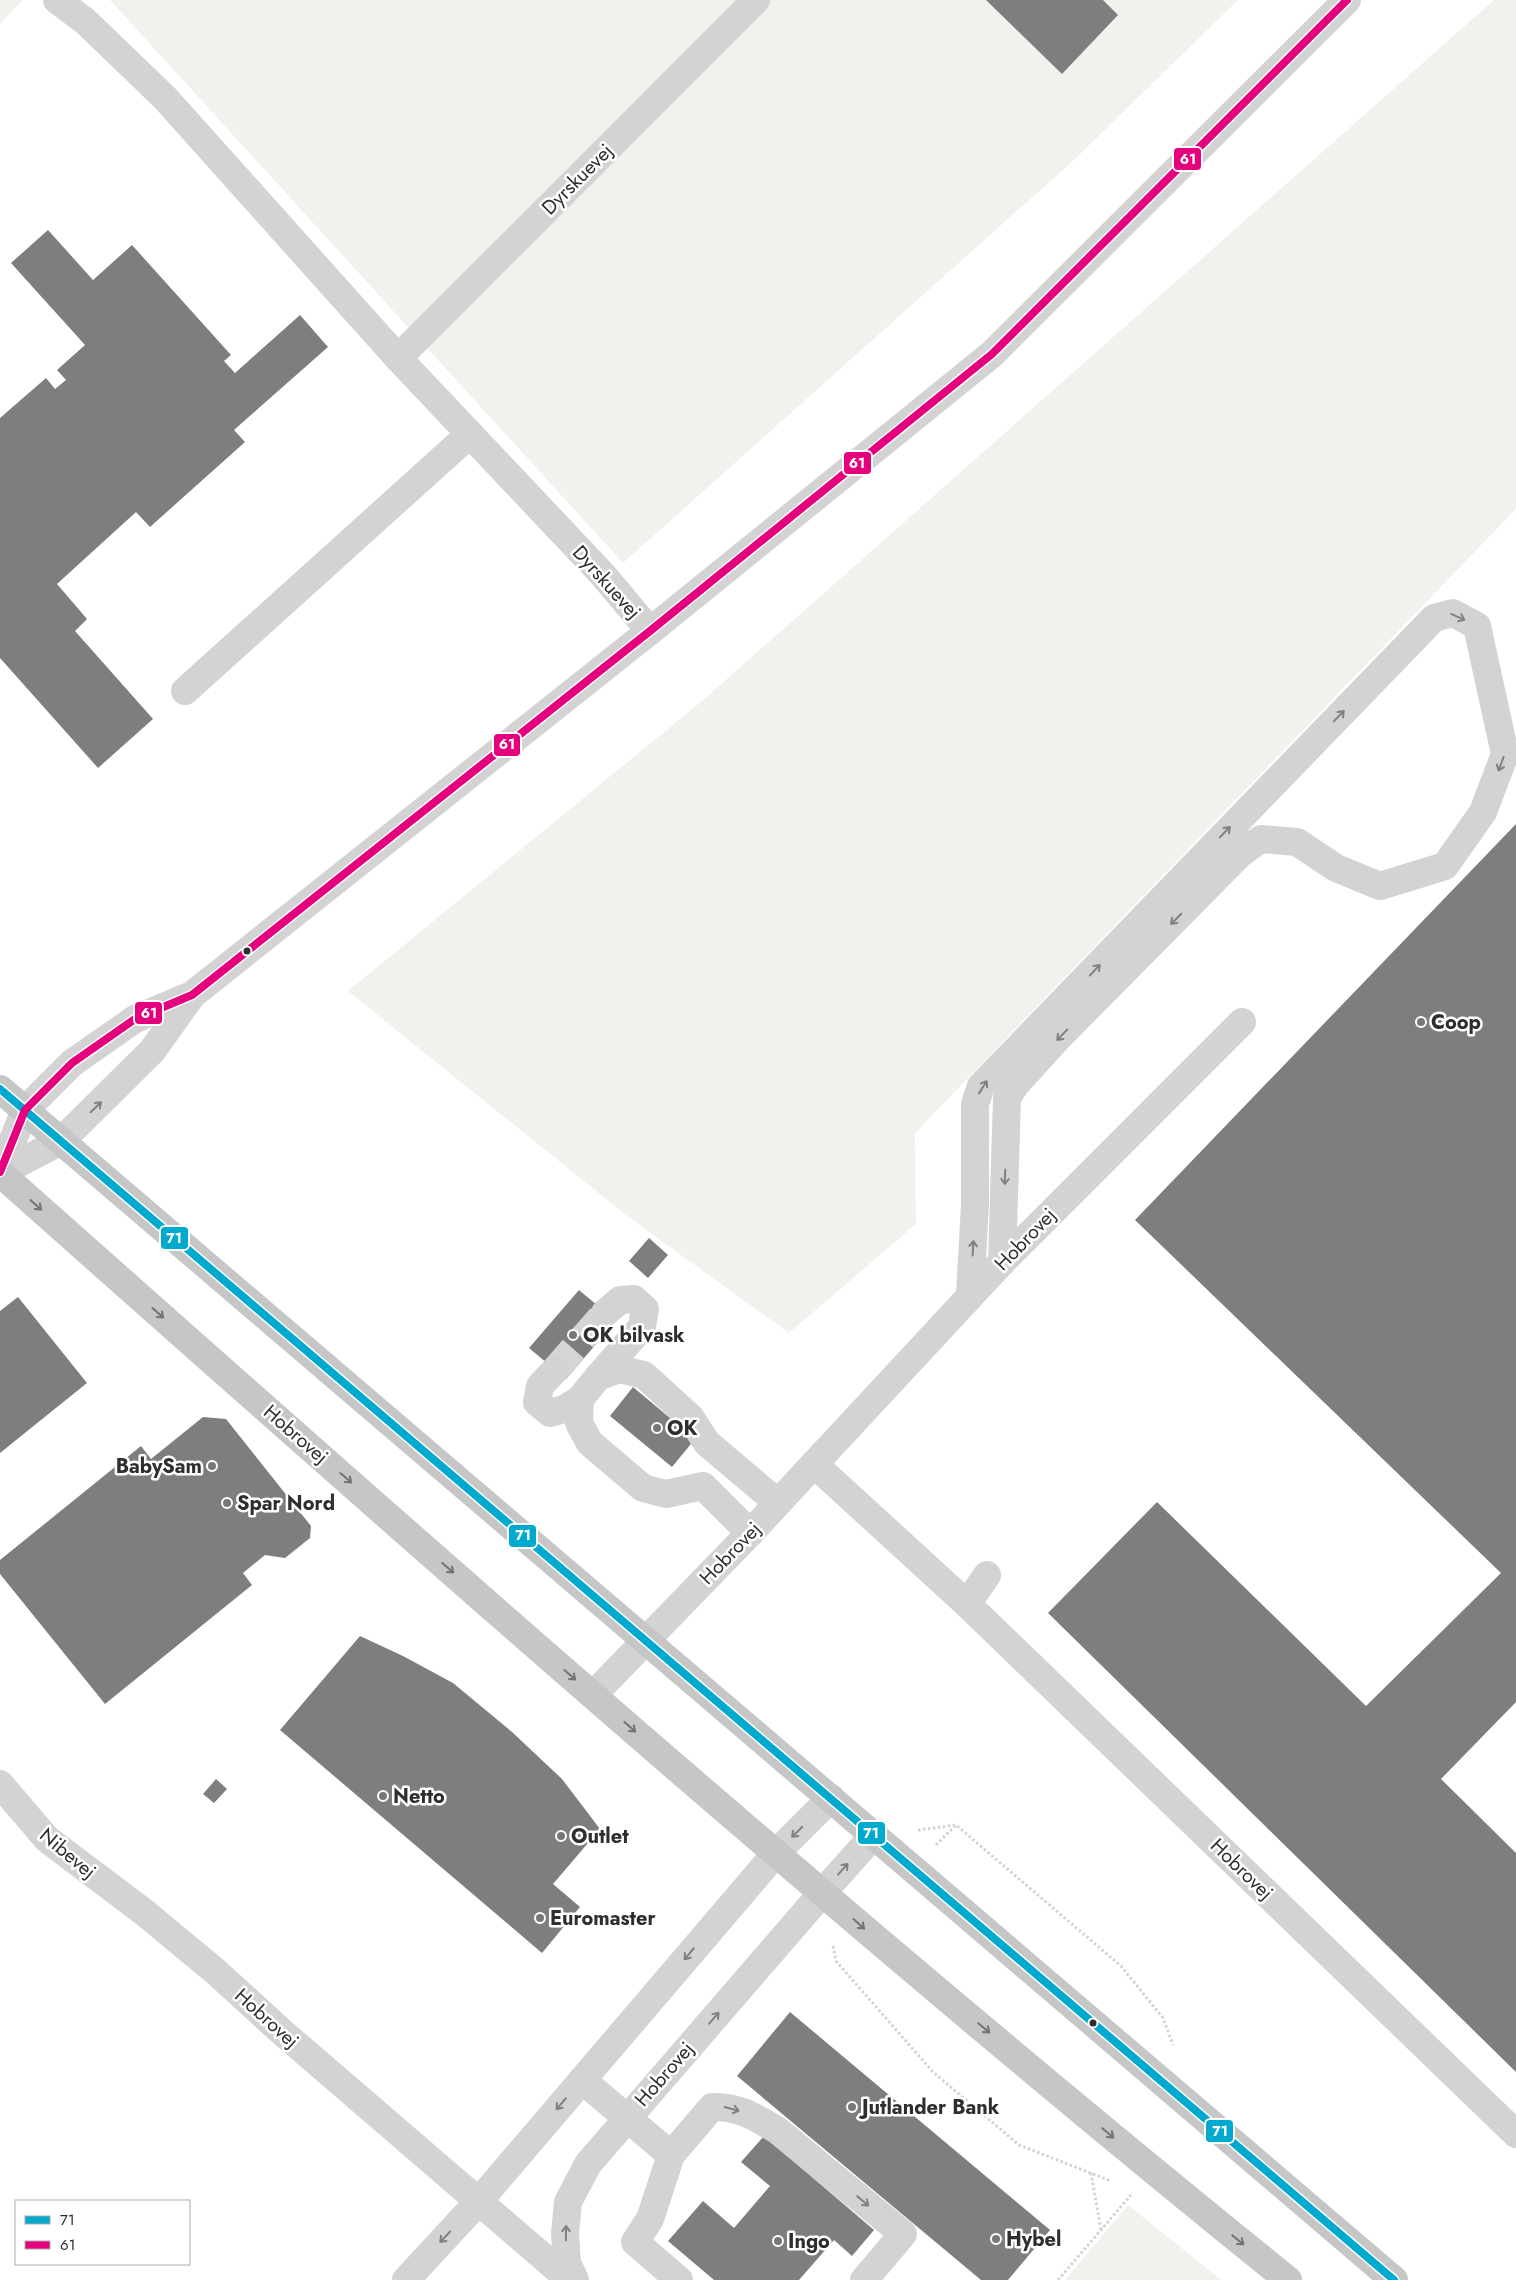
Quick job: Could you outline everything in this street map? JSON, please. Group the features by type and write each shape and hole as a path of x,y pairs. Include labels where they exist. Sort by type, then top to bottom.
{"main road":[{"path":"0,1089 1394,2280"},
{"name":"Hobrovej","path":"0,1172 593,1695 822,1892 1144,2181 1288,2280"}],"street":[{"name":"Dyrskuevej","path":"57,0 85,21 165,98 398,358 603,575 650,631"},
{"name":"Dyrskuevej","path":"398,358 756,0"},
{"path":"0,1172 24,1110 72,1063 135,1019 192,995 650,631 992,354 1347,0"},
{"path":"185,691 470,434"},
{"path":"970,1296 974,1204 975,1104 981,1086 1434,618 1453,612 1477,626 1505,754 1483,812 1445,866 1380,886 1336,868 1297,842 1261,839 1240,853 1056,1040 1016,1084 1007,1098 1002,1262"},
{"path":"0,1172 61,1141 152,1051 192,995"},
{"name":"Hobrovej","path":"593,1695 750,1534 1002,1262 1242,1022"},
{"path":"555,1370 540,1386 538,1402 550,1413 564,1409 580,1400 642,1327 645,1309 634,1299 620,1300 605,1313"},
{"path":"598,1377 620,1369 644,1375 690,1417 707,1443 778,1503"},
{"path":"580,1400 579,1423 590,1443 643,1488 666,1494 703,1486"},
{"path":"703,1486 709,1466 707,1443"},
{"name":"Hobrovej","path":"814,1464 967,1604 1516,2134"},
{"path":"703,1486 750,1534"},
{"path":"967,1604 987,1576"},
{"name":"Nibevej","path":"0,1784 47,1839 145,1913"},
{"path":"406,2280 479,2201 776,1853 831,1798"},
{"name":"Hobrovej","path":"575,2280 567,2263 565,2234 568,2202 588,2164 822,1892 873,1836"},
{"name":"Hobrovej","path":"145,1913 215,1971 283,2034 570,2280"},
{"path":"582,2080 670,2155"},
{"path":"679,2280 635,2242 650,2219 670,2155 712,2107 728,2106 755,2117 777,2130 903,2234 864,2280"}],"path":[{"path":"873,1836 956,1825 1121,1966 1163,2018 1176,2052"},
{"path":"832,1944 836,1961 933,2072 1019,2145 1090,2173 1144,2181"},
{"path":"1090,2173 1101,2231"},
{"path":"1058,2280 1144,2181"}],"shaded area":[{"path":"0,0 23,0 0,24"},
{"path":"110,0 1238,0 1074,160 623,563"},
{"path":"1494,0 1516,0 1516,509 915,1133 916,1224 789,1333 627,1216 348,991 702,701"},
{"path":"1128,2205 1221,2280 1065,2280"}],"building":[{"path":"986,0 1103,0 1118,15 1062,74"},
{"path":"48,230 93,280 132,245 231,355 224,361 235,373 300,315 328,347 234,430 245,442 150,527 136,512 57,584 87,619 75,631 153,719 98,768 0,658 0,418 46,378 55,389 66,380 57,370 85,345 11,263"},
{"path":"1516,824 1516,1702 1441,1779 1516,1853 1516,2072 1048,1613 1157,1502 1366,1706 1501,1573 1135,1220"},
{"path":"649,1238 668,1255 648,1278 629,1261"},
{"name":"OK bilvask","path":"579,1290 616,1321 566,1379 529,1348"},
{"path":"18,1297 87,1383 0,1453 0,1311"},
{"path":"633,1387 695,1439 672,1467 610,1416"},
{"path":"203,1417 226,1419 311,1526 310,1538 285,1558 265,1555 243,1573 252,1585 105,1704 0,1574 0,1560 141,1446 151,1459"},
{"path":"360,1636 403,1656 453,1683 512,1732 562,1779 600,1829 553,1884 580,1907 542,1953 280,1730"},
{"path":"216,1779 227,1789 214,1803 203,1794"},
{"path":"790,2012 1050,2230 1008,2280 981,2280 737,2076"},
{"path":"764,2136 874,2230 852,2256 834,2240 799,2280 714,2280 668,2241 703,2201 734,2228 770,2186 741,2162"}],"tunnel":[{"path":"555,1370 605,1313"}],"transit line":[{"name":"61","path":"0,1172 25,1110 72,1063 135,1019 192,995 650,631 992,354 1347,0"},
{"name":"71","path":"0,1089 1394,2280"}],"place":[{"name":"Coop","path":"1421,1022"},
{"name":"OK bilvask","path":"573,1335"},
{"name":"OK","path":"657,1428"},
{"name":"BabySam","path":"212,1466"},
{"name":"Spar Nord","path":"227,1503"},
{"name":"Netto","path":"383,1796"},
{"name":"Outlet","path":"561,1836"},
{"name":"Euromaster","path":"540,1918"},
{"name":"Jutlander Bank","path":"852,2107"},
{"name":"Hybel","path":"996,2239"},
{"name":"Ingo","path":"778,2241"}]}
